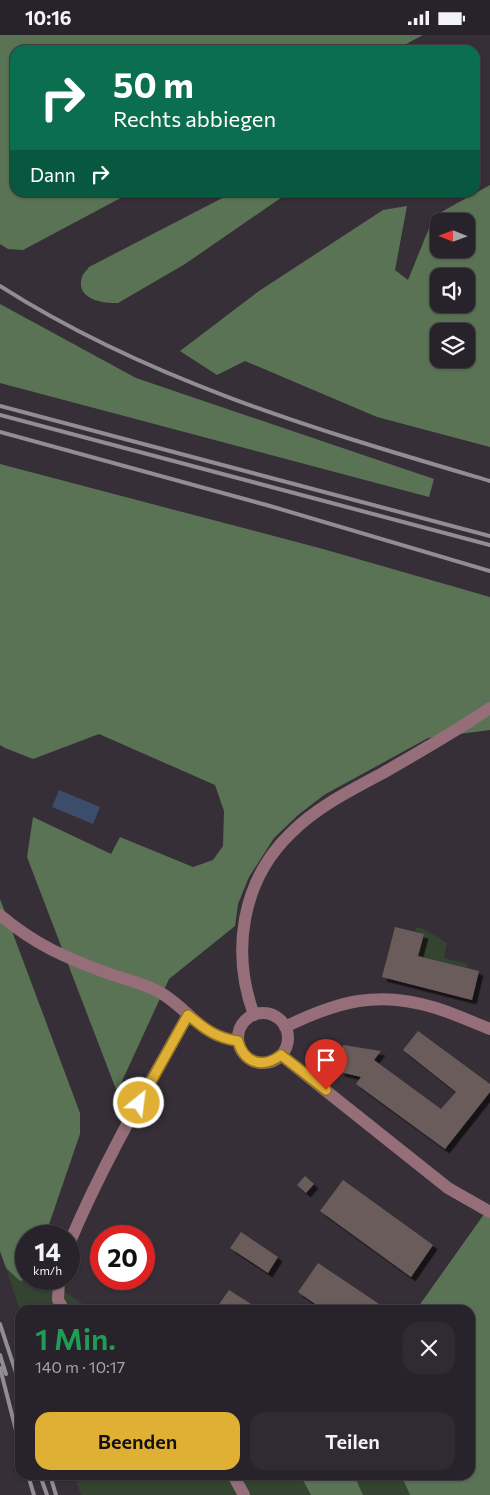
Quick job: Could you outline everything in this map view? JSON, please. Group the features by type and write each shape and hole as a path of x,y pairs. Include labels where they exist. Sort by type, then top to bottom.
{"street":[{"path":"254,1015 247,998 242,968 243,928 257,880 282,842 300,824 323,807 418,753 490,708"},
{"path":"0,915 52,951 161,993 209,1032 220,1037 238,1041"},
{"path":"285,1027 309,1015 332,1007 368,999 396,1000 436,1008 490,1029"},
{"path":"268,1014 275,1017 285,1027 288,1034 288,1042 281,1055 268,1063 253,1061 243,1053 238,1041 242,1025 254,1015 268,1014"},
{"path":"76,1225 129,1121 188,1015"},
{"path":"281,1055 448,1189 490,1212"},
{"path":"58,1290 58,1300 61,1305"},
{"path":"236,1480 244,1495"}],"green space":[{"path":"0,35 423,35 404,45 10,45 10,197 122,197 23,250 8,249 0,244"},
{"path":"490,185 490,447 377,417 245,361 217,375 180,351 259,291 383,210 407,206 395,270 408,280 430,226 430,258 475,258 475,213 439,213 468,197 480,197 480,191"},
{"path":"224,197 282,197 185,264 118,303 98,301 86,295 81,284 82,277 89,267"},
{"path":"0,304 136,378 434,479 429,497 0,383"},
{"path":"0,464 323,549 490,597 490,730 428,738 324,795 298,815 274,838 249,877 238,904 235,926 169,979 117,1092 27,857 33,817 111,854 120,837 193,867 213,860 223,846 224,811 215,785 99,734 33,759 0,745"},
{"path":"0,899 80,1113 80,1134 49,1225 15,1225 15,1276 6,1268 0,1251"},
{"path":"416,927 424,929 447,943 444,958 468,964 467,968 418,956 424,934 415,931"},
{"path":"487,1210 490,1212 490,1495 410,1495 403,1480 475,1480 475,1305 420,1305"},
{"path":"6,1268 15,1276 15,1290 63,1290 84,1305 18,1305"},
{"path":"76,1480 303,1480 311,1495 81,1495"},
{"path":"303,1480 356,1480 363,1495 311,1495"},
{"path":"356,1480 403,1480 410,1495 363,1495"}],"water":[{"path":"59,790 100,807 93,824 52,807"}],"building":[{"path":"395,927 424,934 418,956 479,971 472,1000 382,977"},
{"path":"418,1031 490,1084 490,1092 445,1149 356,1084 361,1077 340,1072 343,1045 381,1051 374,1060 441,1109 456,1092 403,1050"},
{"path":"305,1176 314,1184 306,1193 297,1185"},
{"path":"343,1180 433,1245 411,1277 320,1211"},
{"path":"241,1232 278,1257 268,1273 230,1248"},
{"path":"318,1263 381,1305 317,1305 298,1292"},
{"path":"229,1290 251,1304 250,1305 218,1305"}],"railway":[{"path":"0,286 57,320 116,350 176,377 300,423 490,481"},
{"path":"0,406 490,536"},
{"path":"0,415 490,545"},
{"path":"0,432 270,506 490,571"},
{"path":"0,1324 15,1370"},
{"path":"0,1355 6,1374"},
{"path":"0,1368 15,1426"},
{"path":"30,1480 34,1495"},
{"path":"42,1480 47,1495"},
{"path":"52,1480 56,1495"}],"route":[{"path":"139,1103 188,1015 209,1032 226,1039 238,1041 243,1053 253,1061 268,1063 281,1055 326,1090"}]}
